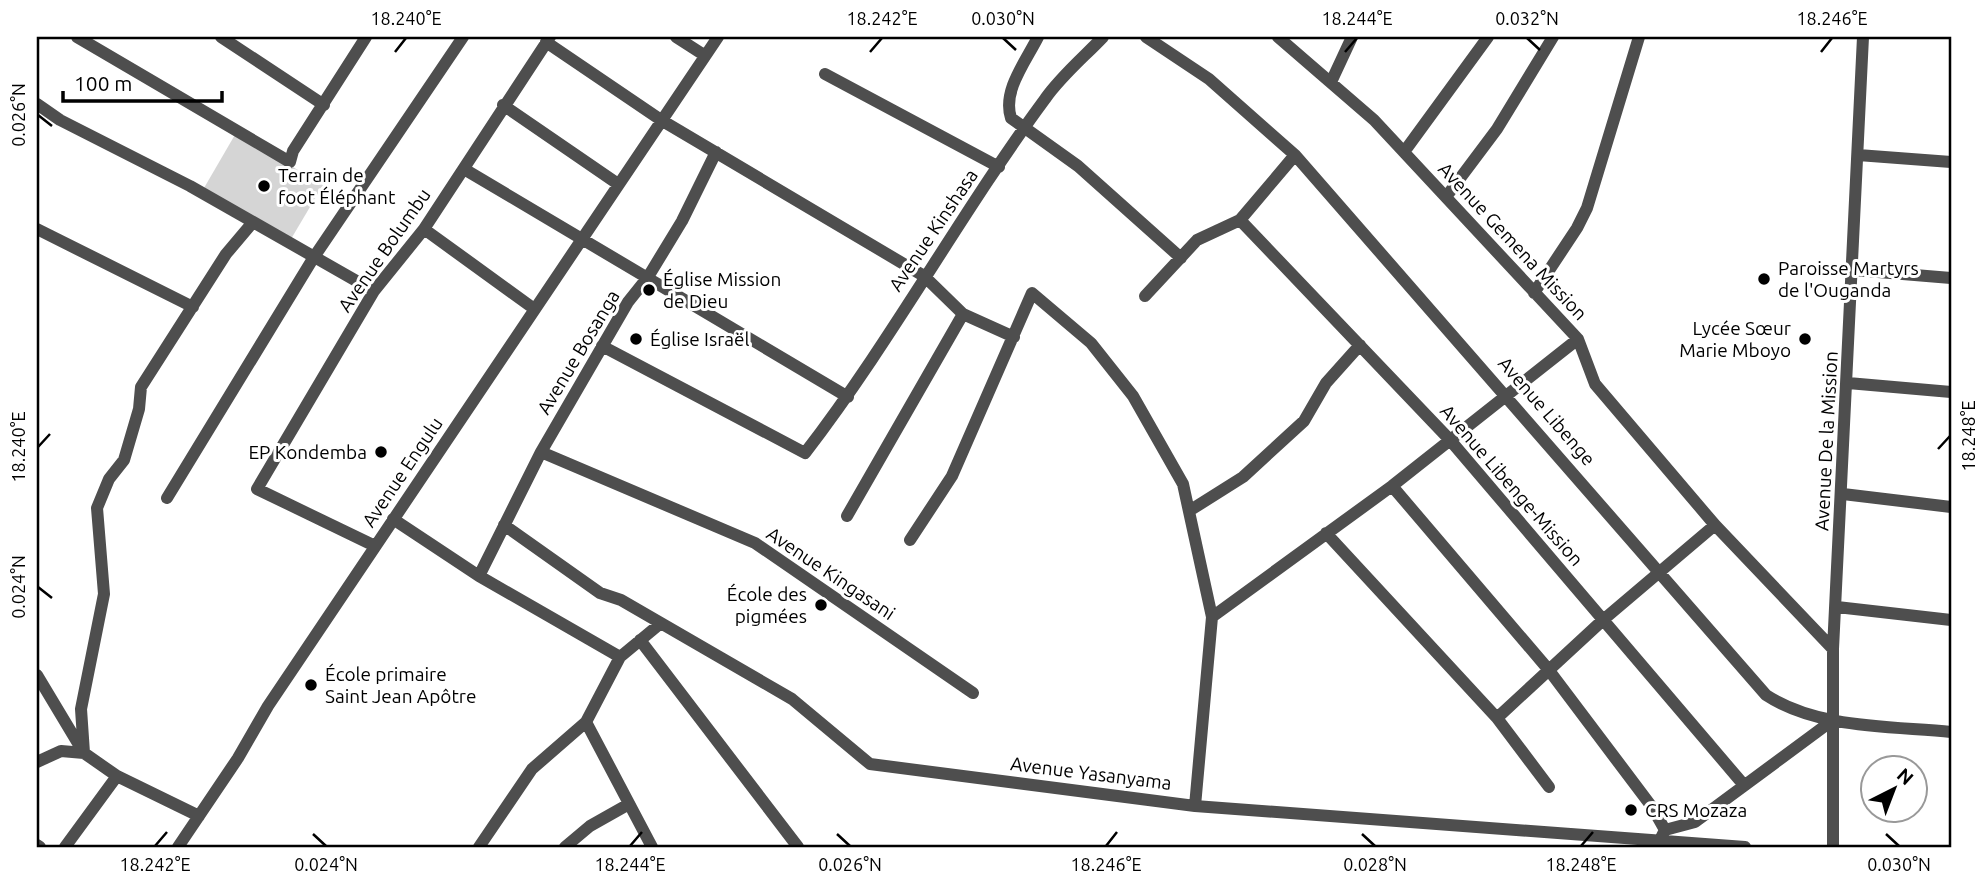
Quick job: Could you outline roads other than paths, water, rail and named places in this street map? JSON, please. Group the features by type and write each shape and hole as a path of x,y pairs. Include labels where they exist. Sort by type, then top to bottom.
{"street":[{"path":"78,37 290,162 293,151 366,37"},
{"path":"221,37 324,105"},
{"path":"167,498 314,257 463,37"},
{"path":"676,37 704,55"},
{"name":"Avenue Engulu","path":"178,847 268,706 718,37"},
{"path":"1038,37 1010,92 1007,106 1011,118 1024,130 1078,166 1181,258"},
{"name":"Avenue Kinshasa","path":"602,346 805,453 848,397 924,276 1046,97 1103,37"},
{"name":"Avenue Libenge","path":"1146,37 1209,79 1295,155 1506,393 1766,695 1785,707 1833,720 1951,732"},
{"name":"Avenue Gemena Mission","path":"1278,37 1332,80 1404,152 1578,340 1595,384 1715,524 1833,649"},
{"path":"1332,80 1352,37"},
{"path":"1404,152 1488,37"},
{"path":"1446,197 1497,129 1553,37"},
{"path":"1534,293 1587,208 1639,37"},
{"name":"Avenue De la Mission","path":"1833,847 1833,649 1854,270 1863,37"},
{"path":"548,39 662,120 924,276 963,314 1014,337"},
{"name":"Avenue Bolumbu","path":"375,546 257,489 374,291 424,229 503,104 548,39"},
{"path":"825,74 999,167"},
{"path":"37,104 60,120 253,222 374,291"},
{"path":"503,104 618,184"},
{"name":"Avenue Bosanga","path":"479,576 541,452 628,302 648,277 682,221 716,152"},
{"path":"1145,296 1197,240 1240,220 1295,155"},
{"path":"1858,155 1951,162"},
{"path":"464,169 848,397"},
{"name":"Avenue Libenge-Mission","path":"1240,220 1450,440 1743,785"},
{"path":"84,753 81,709 104,594 97,508 109,479 124,460 139,408 141,387 226,254 253,222"},
{"path":"37,229 193,307"},
{"path":"424,229 533,309"},
{"path":"1854,270 1951,278"},
{"path":"910,540 952,476 1032,293 1091,343 1133,396 1183,484 1212,617 1195,806"},
{"path":"847,516 963,314"},
{"path":"1212,617 1392,486 1506,393 1578,340"},
{"path":"1189,511 1244,477 1304,421 1325,383 1360,345"},
{"path":"1848,383 1951,392"},
{"name":"Avenue Kingasani","path":"541,452 755,543 973,693"},
{"path":"1392,486 1548,669 1652,807 1665,830"},
{"path":"1843,494 1951,507"},
{"path":"393,519 479,576 620,657"},
{"path":"1497,718 1603,620 1715,524"},
{"name":"Avenue Yasanyama","path":"504,525 600,593 621,600 792,699 870,764 1195,806 1597,843 1745,847"},
{"path":"1326,533 1497,718 1549,787"},
{"path":"1837,607 1951,620"},
{"path":"479,847 532,769 586,722 620,657 661,623"},
{"path":"640,640 798,847"},
{"path":"37,675 84,753 117,776 199,816"},
{"path":"1665,830 1695,822 1833,720"},
{"path":"586,722 652,847"},
{"path":"37,762 61,751 84,753"},
{"path":"65,847 117,776"},
{"path":"565,847 590,826 629,804"},
{"path":"1659,843 1665,830"}],"place":[{"name":"Terrain de foot Éléphant","path":"264,186"},
{"name":"Paroisse Martyrs de l'Ouganda","path":"1764,279"},
{"name":"Église Mission de Dieu","path":"649,290"},
{"name":"Église Israël","path":"636,339"},
{"name":"Lycée Sœur Marie Mboyo","path":"1805,339"},
{"name":"EP Kondemba","path":"381,452"},
{"name":"École des pigmées","path":"821,605"},
{"name":"École primaire Saint Jean Apôtre","path":"311,685"},
{"name":"CRS Mozaza","path":"1631,810"}]}
